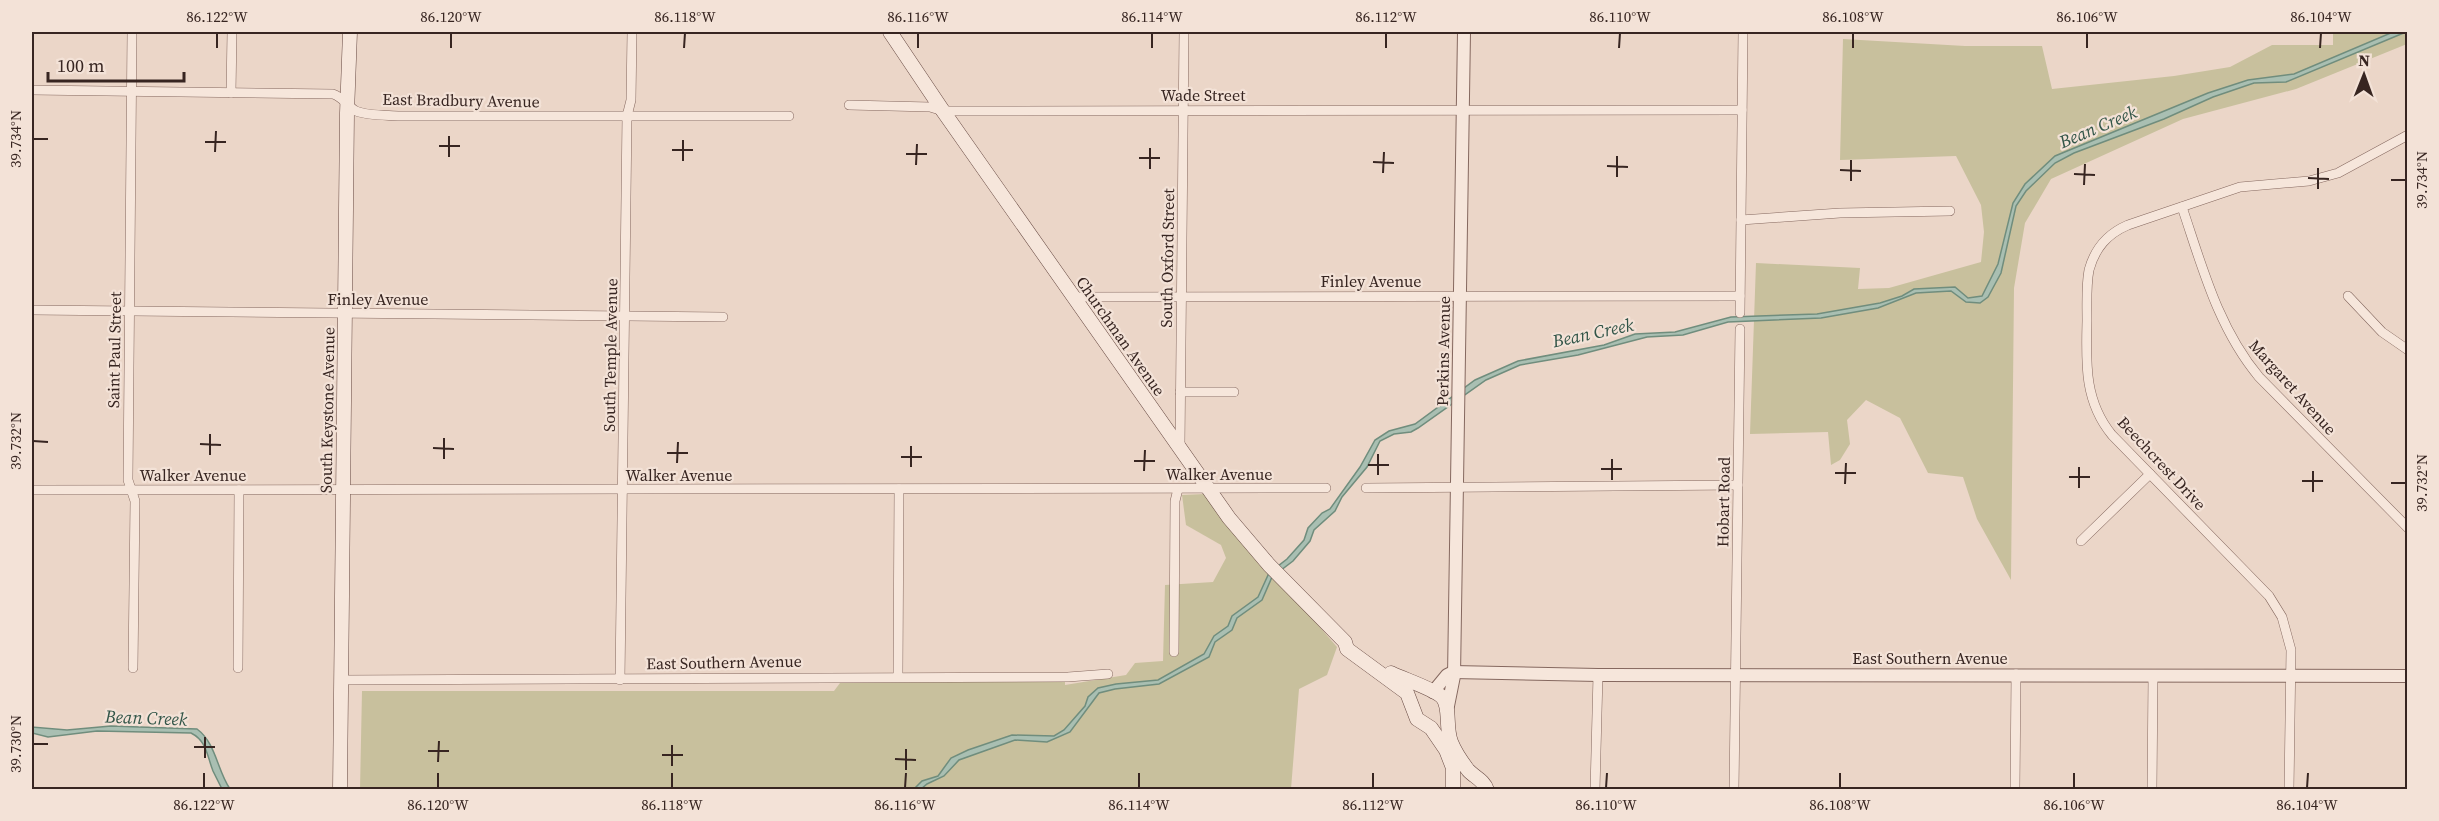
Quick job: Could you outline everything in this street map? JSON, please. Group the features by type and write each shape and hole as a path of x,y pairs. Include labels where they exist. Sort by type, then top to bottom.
{"main road":[{"name":"South Keystone Avenue","path":"340,789 347,103 350,32"},
{"name":"Churchman Avenue","path":"890,32 1229,518 1269,565 1345,642 1386,670 1442,697 1447,713"},
{"name":"Churchman Avenue","path":"1345,642 1347,649 1359,659 1407,693 1417,719 1431,728 1446,750 1453,768 1453,789"},
{"path":"1414,708 1419,697 1432,692"},
{"path":"1431,728 1439,725 1447,713"},
{"path":"1447,713 1450,739 1469,771 1484,783 1487,789"}],"street":[{"name":"Saint Paul Street","path":"132,32 128,480 135,501 133,668"},
{"path":"231,93 232,32"},
{"name":"South Temple Avenue","path":"620,680 627,116 631,100 632,32"},
{"name":"South Oxford Street","path":"1180,449 1184,32"},
{"name":"Perkins Avenue","path":"1447,713 1453,672 1458,488 1464,32"},
{"path":"1740,313 1743,32"},
{"name":"East Bradbury Avenue","path":"32,90 333,94 340,96 363,113 400,116 789,116"},
{"path":"849,105 930,107 943,111"},
{"path":"1464,111 1742,110"},
{"name":"Wade Street","path":"943,111 1464,111"},
{"path":"2182,207 2248,185 2300,182 2338,173 2408,135"},
{"name":"Beechcrest Drive","path":"2182,207 2119,229 2101,244 2091,262 2087,278 2086,363 2089,389 2094,406 2107,428 2274,603 2288,633 2291,650 2289,789"},
{"name":"Margaret Avenue","path":"2182,207 2219,314 2246,361 2408,528"},
{"path":"1741,220 1840,213 1950,211"},
{"name":"Finley Avenue","path":"1073,297 1740,296"},
{"path":"2348,296 2382,332 2408,350"},
{"name":"Finley Avenue","path":"32,310 723,317"},
{"name":"Hobart Road","path":"1734,789 1740,329"},
{"path":"1180,392 1234,392"},
{"path":"2081,541 2150,474"},
{"path":"1366,489 1738,485"},
{"name":"Walker Avenue","path":"32,490 1326,488"},
{"path":"898,676 899,489"},
{"path":"1174,652 1175,501 1178,489"},
{"path":"238,668 239,490"},
{"path":"1432,692 1447,675 1453,672"},
{"name":"East Southern Avenue","path":"1453,672 1598,675 2408,676"},
{"name":"East Southern Avenue","path":"341,680 1068,677 1108,674"},
{"path":"2015,789 2016,674"},
{"path":"1595,789 1598,675"},
{"path":"2152,789 2153,676"}],"shaded area":[{"path":"2333,32 2407,32 2407,44 2296,89 2183,119 2051,179 2025,223 2014,288 2011,580 1977,519 1963,477 1928,473 1900,418 1866,400 1847,420 1850,444 1840,460 1831,465 1828,432 1750,434 1756,263 1860,268 1858,289 1889,288 1981,262 1984,232 1981,205 1956,156 1840,160 1843,39 1965,46 2042,46 2052,89 2174,76 2230,67 2272,45 2333,45"},
{"name":"Bean Creek","path":"2393,32 2406,32 2286,82 2254,83 2213,97 2164,119 2074,153 2055,163 2026,191 2016,206 2001,273 1988,297 1980,303 1966,302 1951,291 1916,293 1878,308 1821,318 1728,322 1683,335 1647,337 1578,355 1520,365 1486,380 1418,428 1411,432 1394,434 1380,441 1367,467 1342,497 1335,511 1314,530 1310,541 1293,561 1272,577 1262,600 1237,618 1232,630 1215,642 1209,657 1159,684 1099,693 1070,732 1047,742 1015,740 959,760 944,776 921,789 913,790 922,781 938,776 951,758 968,750 1012,735 1054,736 1064,730 1085,706 1088,697 1098,688 1158,680 1204,654 1214,636 1228,626 1232,616 1258,597 1269,573 1287,559 1304,540 1308,528 1322,513 1330,509 1360,467 1375,440 1389,431 1415,424 1475,380 1518,361 1604,345 1635,334 1675,332 1731,317 1817,314 1880,303 1902,296 1914,289 1955,287 1968,298 1982,296 1998,264 2013,203 2025,184 2055,156 2208,93 2248,80 2294,74"},
{"path":"1205,494 1337,647 1327,675 1299,689 1291,789 360,790 362,691 834,691 840,683 906,680 1065,681 1065,685 1126,675 1135,663 1163,661 1165,585 1213,582 1226,558 1221,545 1186,525 1182,495"},
{"name":"Bean Creek","path":"111,726 197,729 212,749 230,789 222,789 208,754 200,740 191,733 97,731 48,737 32,733 32,727 67,730"}]}
